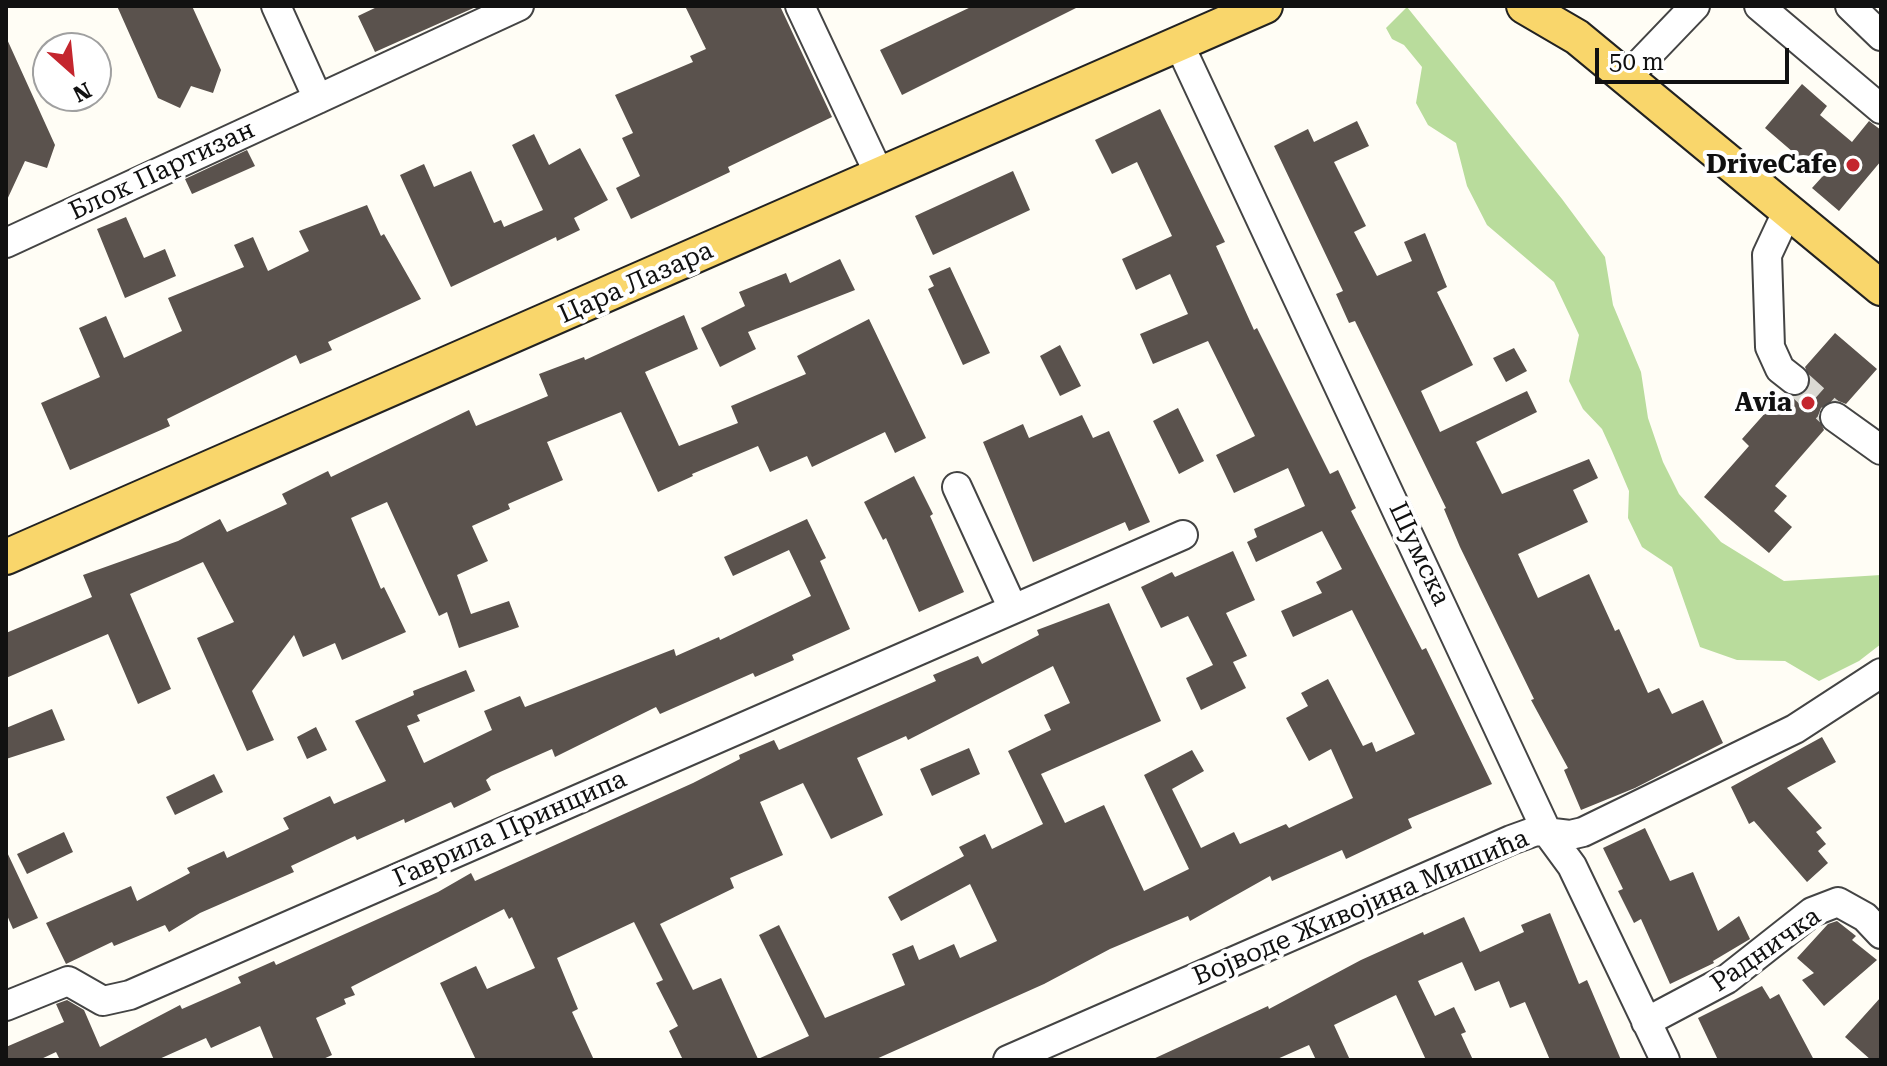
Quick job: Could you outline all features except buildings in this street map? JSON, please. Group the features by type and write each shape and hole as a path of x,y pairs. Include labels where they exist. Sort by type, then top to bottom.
{"main road":[{"name":"Цара Лазара","path":"6,557 1179,44 1219,17 1265,6"},
{"path":"1524,6 1577,37 1625,79 1879,280"}],"street":[{"path":"276,6 318,99"},
{"name":"Блок Партизан","path":"6,243 519,6"},
{"path":"800,6 880,176"},
{"path":"1625,79 1695,6"},
{"path":"1759,6 1881,109"},
{"path":"1850,6 1881,36"},
{"name":"Шумска","path":"1179,44 1547,832 1572,866 1665,1060"},
{"path":"1788,210 1767,255 1770,347 1780,369 1794,380"},
{"path":"1835,417 1881,450"},
{"path":"957,487 1013,609"},
{"name":"Гаврила Принципа","path":"6,1006 68,981 103,1001 130,995 1183,535"},
{"name":"Војводе Живојина Мишића","path":"1008,1060 1502,844 1536,831 1583,832 1795,729 1881,673"},
{"name":"Радничка","path":"1646,1022 1727,979 1812,912 1838,902 1865,917 1881,934"}],"green space":[{"path":"1407,7 1605,257 1613,305 1641,372 1648,418 1663,462 1679,494 1721,542 1784,581 1881,575 1881,644 1859,661 1819,681 1785,661 1737,660 1700,647 1672,567 1642,547 1628,518 1629,491 1612,451 1602,429 1583,409 1569,381 1579,335 1554,282 1487,225 1467,186 1456,143 1428,125 1416,103 1422,67 1404,45 1392,39 1386,28"}],"tunnel":[{"path":"1794,380 1835,417"}],"place":[{"name":"DriveCafe","path":"1853,165"},
{"name":"Avia","path":"1808,403"}]}
